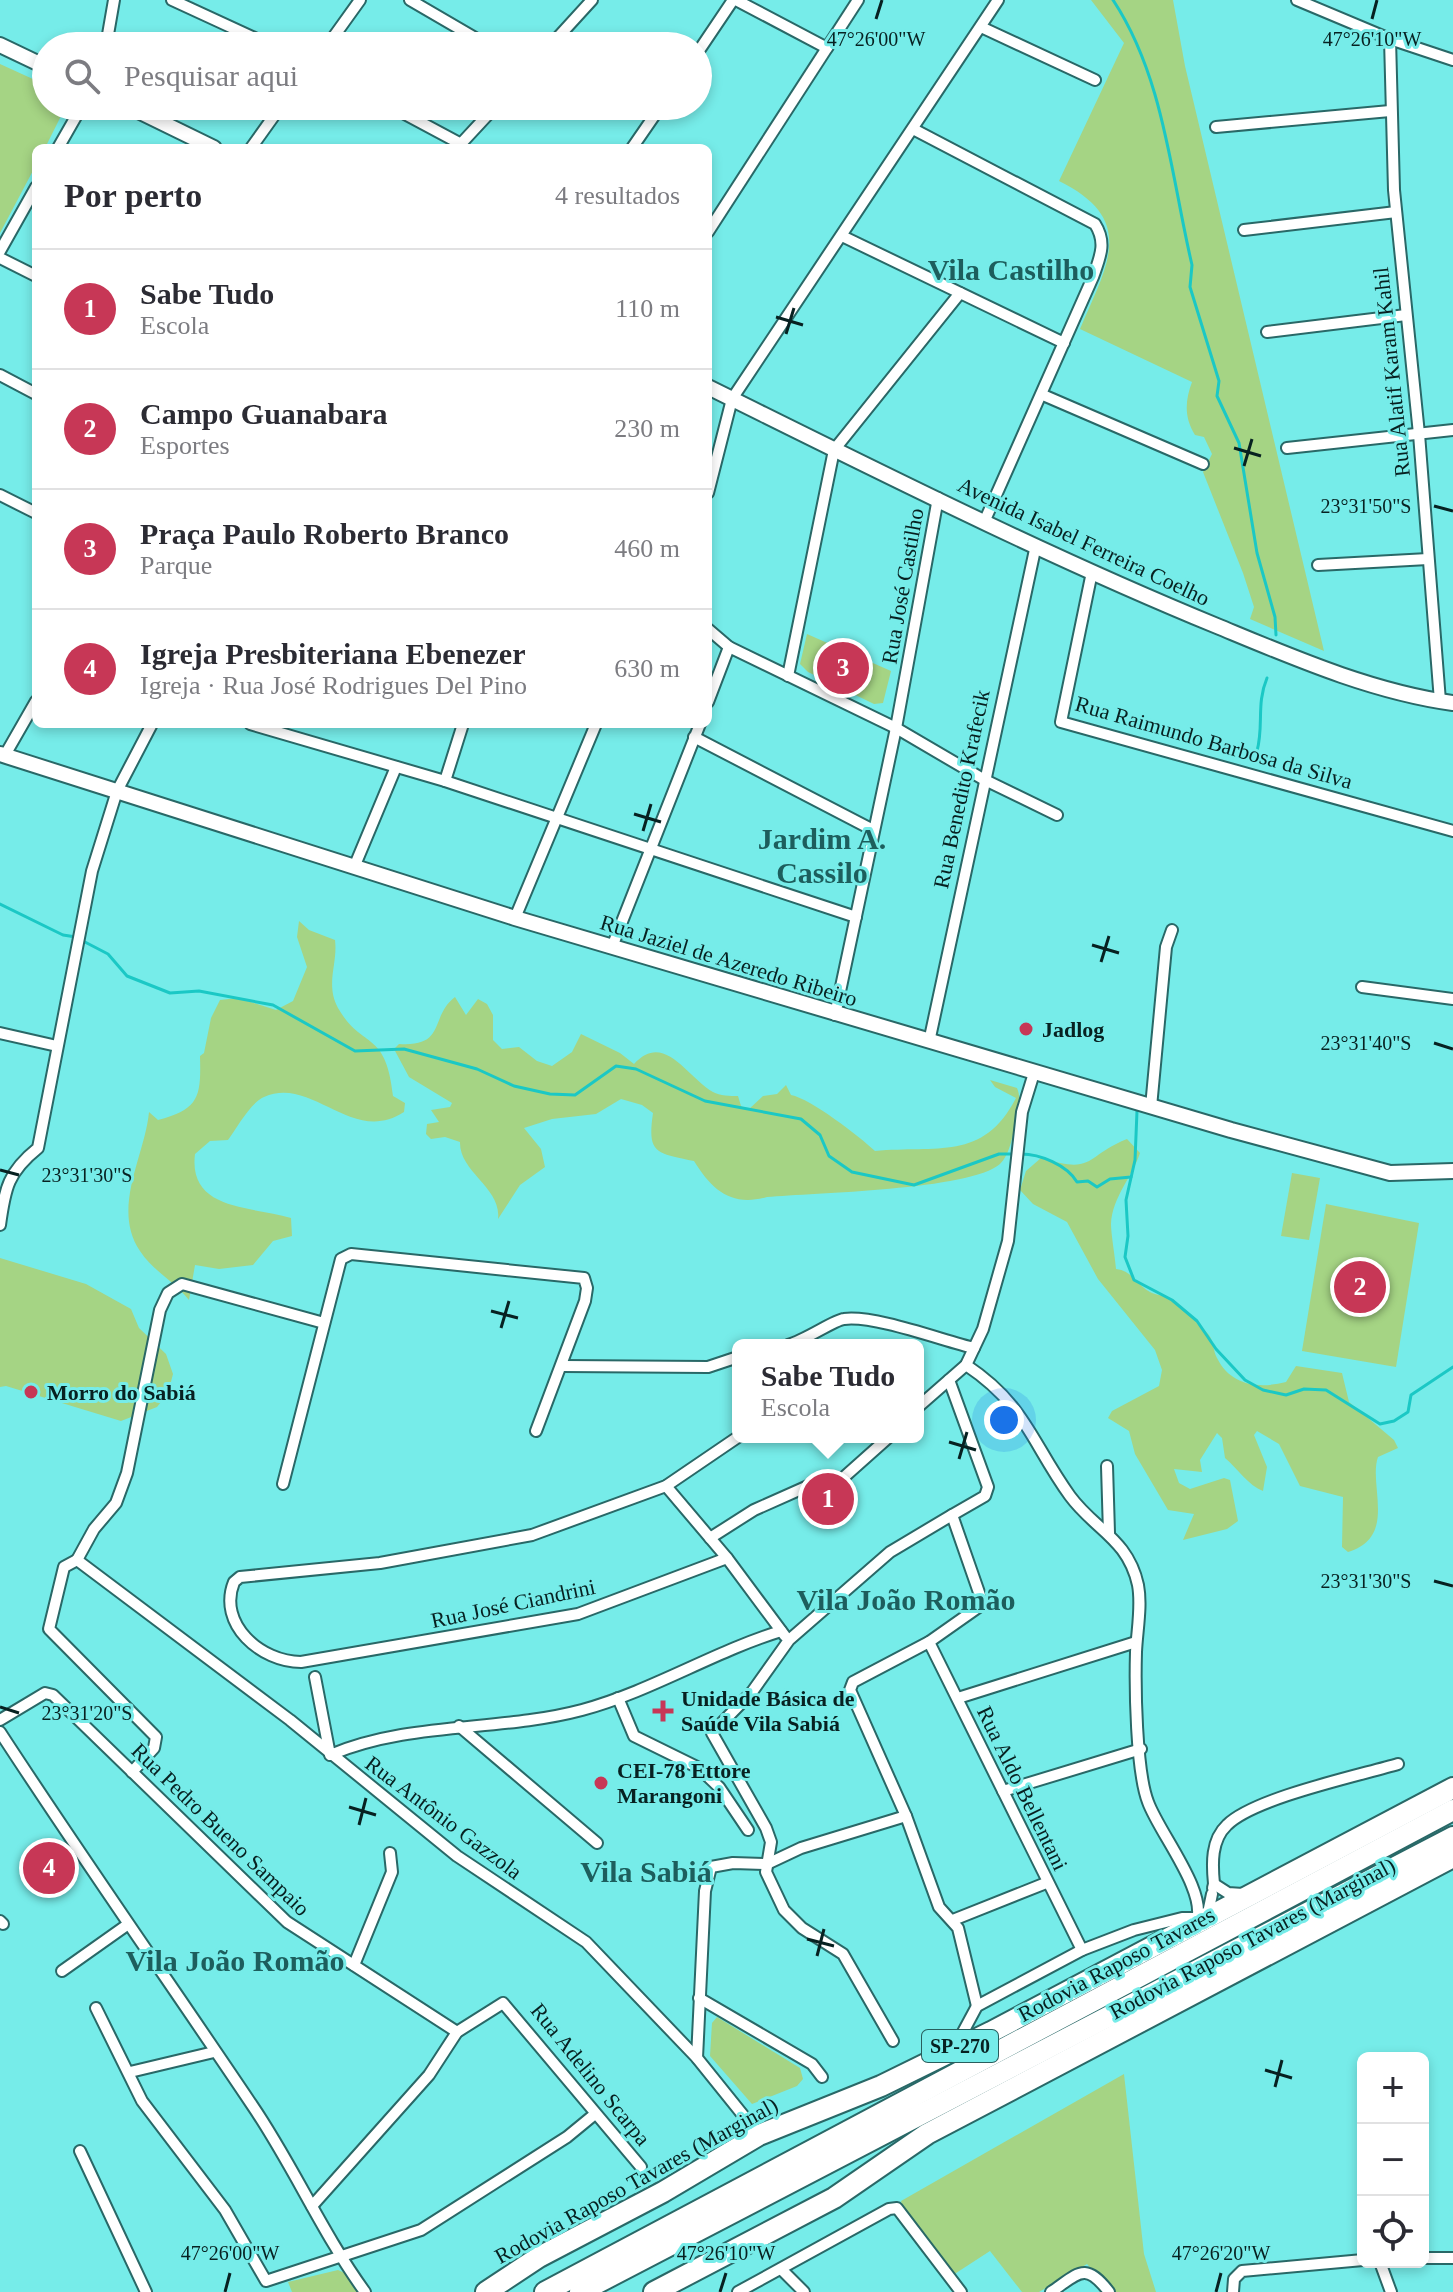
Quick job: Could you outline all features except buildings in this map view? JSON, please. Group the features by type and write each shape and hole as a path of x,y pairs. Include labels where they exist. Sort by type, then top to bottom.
{"highway":[{"path":"1433,1796 1453,1779"},
{"name":"Rodovia Raposo Tavares (Marginal)","path":"486,2292 539,2257 663,2192 759,2135 881,2086 1199,1915 1261,1890 1453,1788"},
{"name":"Rodovia Raposo Tavares","path":"545,2292 1453,1810"},
{"name":"Rodovia Raposo Tavares","path":"580,2292 1453,1837"},
{"name":"Rodovia Raposo Tavares (Marginal)","path":"654,2292 834,2198 927,2134 1407,1884 1453,1857"},
{"path":"1407,1884 1453,1867"}],"street":[{"path":"108,32 114,0"},
{"path":"172,0 242,32"},
{"path":"337,32 360,0"},
{"path":"410,0 465,32"},
{"path":"563,32 592,0"},
{"path":"712,32 735,0 827,48"},
{"path":"712,226 858,0"},
{"path":"712,459 732,399 915,130 998,0"},
{"path":"1297,0 1390,39 1453,60"},
{"path":"981,27 1095,80"},
{"name":"Rua Alatif Karam Kahil","path":"1390,39 1390,111 1396,212 1419,434 1428,559 1446,702"},
{"path":"0,45 32,60"},
{"path":"1216,127 1390,111"},
{"path":"60,144 74,120"},
{"path":"157,120 206,144"},
{"path":"254,144 271,120"},
{"path":"414,120 456,144"},
{"path":"461,144 483,120"},
{"path":"635,144 651,120"},
{"path":"915,130 1095,224 1102,235 1102,252 1043,395 985,520"},
{"path":"0,251 32,194"},
{"path":"1244,230 1396,212"},
{"path":"842,236 1064,343"},
{"path":"0,258 32,274"},
{"path":"788,676 834,450 960,293"},
{"path":"1267,332 1406,315"},
{"path":"0,375 32,392"},
{"name":"Avenida Isabel Ferreira Coelho","path":"712,389 1092,572 1291,656 1446,702"},
{"path":"1043,395 1203,464"},
{"path":"1287,448 1453,430"},
{"name":"Rua José Castilho","path":"835,1015 896,728 938,498"},
{"path":"2,500 32,511"},
{"name":"Rua Benedito Krafecik","path":"929,1042 983,779 1036,545"},
{"path":"1318,565 1428,559"},
{"name":"Rua Raimundo Barbosa da Silva","path":"1092,572 1061,722 1453,831"},
{"path":"712,632 729,647 896,728 983,779 1057,815"},
{"path":"712,692 729,647"},
{"path":"2,754 32,707"},
{"path":"0,1225 5,1187 20,1163 38,1148 92,871 117,791 150,728"},
{"path":"264,728 445,781 856,917"},
{"path":"445,781 462,728"},
{"path":"515,918 593,728"},
{"path":"612,947 698,728"},
{"path":"694,737 873,830"},
{"name":"Rua Jaziel de Azeredo Ribeiro","path":"2,754 515,918 1151,1107 1390,1173 1453,1171"},
{"path":"355,865 396,767"},
{"path":"1151,1107 1166,947 1172,930"},
{"path":"1362,987 1453,999"},
{"path":"0,1033 57,1046"},
{"path":"924,1402 966,1365 983,1329 1008,1241 1017,1145 1034,1073"},
{"path":"283,1484 341,1259 351,1254 584,1278 587,1288 585,1301 536,1431"},
{"path":"132,1772 154,1748 156,1737 49,1629 64,1567 77,1560 94,1529 116,1503 127,1473 160,1310 168,1293 182,1284 324,1323"},
{"path":"810,1339 842,1319 863,1320 974,1348"},
{"path":"563,1366 708,1367 732,1359"},
{"path":"966,1365 992,1383 1016,1408 1069,1495 1096,1526 1118,1541 1137,1583 1135,1684 1147,1801 1199,1915"},
{"path":"893,2041 843,1954 802,1928 784,1910 768,1881 771,1842 766,1828 712,1733 752,1692 789,1640 890,1552 985,1496 988,1487 949,1380"},
{"path":"315,1677 301,1662 266,1652 237,1630 231,1597 234,1582 240,1577 380,1563 532,1535 666,1486 732,1441"},
{"path":"710,1538 754,1510 794,1492 843,1478 882,1443"},
{"path":"1107,1466 1109,1533"},
{"path":"666,1486 727,1558 789,1640"},
{"path":"952,1515 983,1601 981,1608 929,1642 850,1685 906,1816 939,1907 953,1920 967,1956 977,2006"},
{"name":"Rua José Ciandrini","path":"301,1662 578,1614 727,1558"},
{"name":"Rua Antônio Gazzola","path":"77,1560 200,1651 457,1856 573,1931 697,2058 759,2135"},
{"path":"318,1659 315,1677 330,1755 385,1736 580,1710 618,1698 781,1631"},
{"name":"Rua Aldo Bellentani","path":"929,1642 1046,1883 1082,1950"},
{"path":"958,1698 1136,1642"},
{"name":"Rua Pedro Bueno Sampaio","path":"0,1720 49,1693 287,1922 457,2032"},
{"path":"618,1698 634,1736 699,1768 719,1787 748,1830"},
{"path":"459,1726 597,1843"},
{"path":"0,1732 127,1925 253,2106 342,2259 365,2292"},
{"path":"1003,1791 1141,1749"},
{"path":"954,2049 977,2006 1082,1950 1134,1930 1199,1915 1213,1889 1212,1861 1216,1842 1226,1825 1270,1803 1398,1764"},
{"path":"697,2058 709,1870 715,1864 767,1864 801,1848 906,1816"},
{"path":"354,1965 392,1872 390,1853"},
{"path":"953,1920 1046,1883"},
{"path":"1199,1915 1213,1889"},
{"path":"1213,1889 1237,1894 1261,1890"},
{"path":"62,1971 127,1925"},
{"path":"699,1998 812,2064 822,2077"},
{"name":"Rua Adelino Scarpa","path":"312,2206 429,2075 457,2032 498,2005 508,2005 559,2074 641,2167"},
{"path":"96,2008 142,2101 225,2210 266,2281 342,2259 442,2219 465,2200 567,2137 595,2114"},
{"path":"130,2072 214,2052"},
{"path":"80,2151 146,2292"},
{"path":"738,2292 889,2209 897,2208 961,2292"},
{"path":"1429,2258 1453,2258"},
{"path":"1232,2290 1234,2279 1242,2271 1357,2261"},
{"path":"1382,2268 1391,2292"},
{"path":"781,2269 804,2292"},
{"path":"1051,2292 1077,2273 1087,2271 1096,2274 1109,2292"}],"green space":[{"path":"1091,0 1173,0 1185,66 1324,651 1250,619 1254,607 1203,472 1212,454 1204,437 1195,435 1187,415 1192,382 1080,329 1106,264 1109,246 1107,228 1099,212 1084,196 1059,181 1124,43"},
{"path":"0,64 32,79 32,120 59,120 47,144 32,144 32,173 0,233"},
{"path":"807,634 891,671 883,703 874,704 808,672 800,664"},
{"path":"299,921 309,930 335,940 334,999 347,1021 379,1050 390,1075 393,1096 405,1103 404,1112 385,1120 367,1121 299,1095 282,1093 259,1100 228,1140 210,1141 195,1154 195,1173 201,1186 212,1196 241,1208 291,1218 292,1236 273,1241 253,1265 219,1269 195,1265 189,1300 145,1258 132,1234 129,1200 149,1112 158,1120 182,1111 195,1099 200,1081 200,1056 204,1053 211,1018 220,1000 238,998 276,1010 293,1001 307,967 297,937"},
{"path":"455,997 466,1015 478,999 487,1004 493,1015 493,1040 502,1049 519,1047 537,1061 552,1066 572,1052 581,1034 620,1053 634,1064 645,1055 655,1052 665,1054 713,1092 738,1096 741,1106 748,1110 763,1096 777,1094 786,1085 791,1095 822,1111 875,1151 956,1146 989,1132 1016,1098 995,1087 990,1080 1017,1088 1019,1101 1012,1140 1000,1164 984,1173 958,1180 890,1189 743,1200 716,1188 694,1161 657,1149 652,1137 653,1113 642,1105 621,1099 596,1114 552,1119 524,1128 541,1149 545,1167 520,1185 498,1219 494,1198 466,1162 460,1142 445,1137 431,1139 426,1134 427,1124 439,1122 431,1110 450,1107 452,1103 409,1077 394,1049 399,1044 414,1044 431,1036 442,1013"},
{"path":"1127,1139 1140,1153 1112,1214 1116,1269 1127,1272 1150,1292 1174,1301 1185,1310 1209,1335 1223,1367 1238,1380 1256,1385 1286,1382 1296,1366 1342,1373 1349,1402 1394,1440 1398,1448 1378,1457 1377,1523 1363,1545 1348,1552 1342,1547 1343,1497 1300,1486 1279,1444 1257,1431 1254,1435 1267,1467 1263,1491 1225,1458 1222,1438 1217,1433 1200,1460 1202,1472 1174,1469 1179,1483 1190,1489 1224,1478 1230,1480 1238,1521 1227,1529 1183,1540 1194,1514 1168,1510 1135,1454 1129,1431 1108,1418 1112,1411 1159,1386 1162,1370 1155,1350 1098,1279 1067,1222 1033,1204 1020,1190 1026,1171 1041,1158 1081,1164"},
{"path":"1292,1173 1320,1178 1309,1240 1281,1236"},
{"path":"1326,1204 1419,1223 1396,1367 1302,1351"},
{"path":"0,1258 86,1284 131,1309 139,1328 166,1354 173,1374 168,1393 157,1407 121,1421 6,1386 0,1387"},
{"path":"717,2017 800,2068 803,2079 797,2086 752,2104 710,2056 712,2023"},
{"path":"1124,2074 1144,2254 1156,2292 1112,2292 1087,2264 1039,2292 1022,2292 990,2251 953,2275 903,2211 901,2201"},
{"path":"338,2270 345,2273 358,2292 292,2292 288,2282"}],"waterway":[{"path":"1113,0 1144,61 1164,128 1192,265 1190,287 1219,381 1217,396 1239,443 1257,553 1275,617 1276,635"},
{"path":"1257,751 1267,678"},
{"path":"0,904 63,935 76,937"},
{"path":"83,941 108,954 127,976 170,993 199,991 273,1005 355,1051 404,1049 477,1069 514,1086 550,1094 575,1095 616,1066 636,1069 705,1101 801,1119 820,1135 829,1156 852,1172 914,1185 999,1154 1013,1154"},
{"path":"1137,1111 1135,1160 1126,1200 1128,1236 1125,1257 1134,1280 1172,1300 1197,1321 1216,1349 1245,1380 1263,1390 1286,1395 1304,1389 1326,1390 1380,1424 1394,1421 1408,1412 1411,1395 1453,1367"},
{"path":"1021,1154 1052,1162 1067,1170 1077,1182 1088,1181 1097,1187 1110,1179 1131,1177"}],"place":[{"name":"Praça Paulo Roberto Branco","path":"843,668"},
{"name":"Jadlog","path":"1026,1029"},
{"name":"Campo Guanabara","path":"1360,1287"},
{"name":"Morro do Sabiá","path":"31,1392"},
{"name":"Sabe Tudo","path":"828,1499"},
{"name":"Unidade Básica de Saúde Vila Sabiá","path":"663,1711"},
{"name":"CEI-78 Ettore Marangoni","path":"601,1783"},
{"name":"Igreja Presbiteriana Ebenezer","path":"49,1868"}],"district":[{"name":"Vila Castilho","path":"1011,270"},
{"name":"Jardim A. Cassilo","path":"822,856"},
{"name":"Vila João Romão","path":"906,1600"},
{"name":"Vila Sabiá","path":"646,1872"},
{"name":"Vila João Romão","path":"235,1961"}]}
